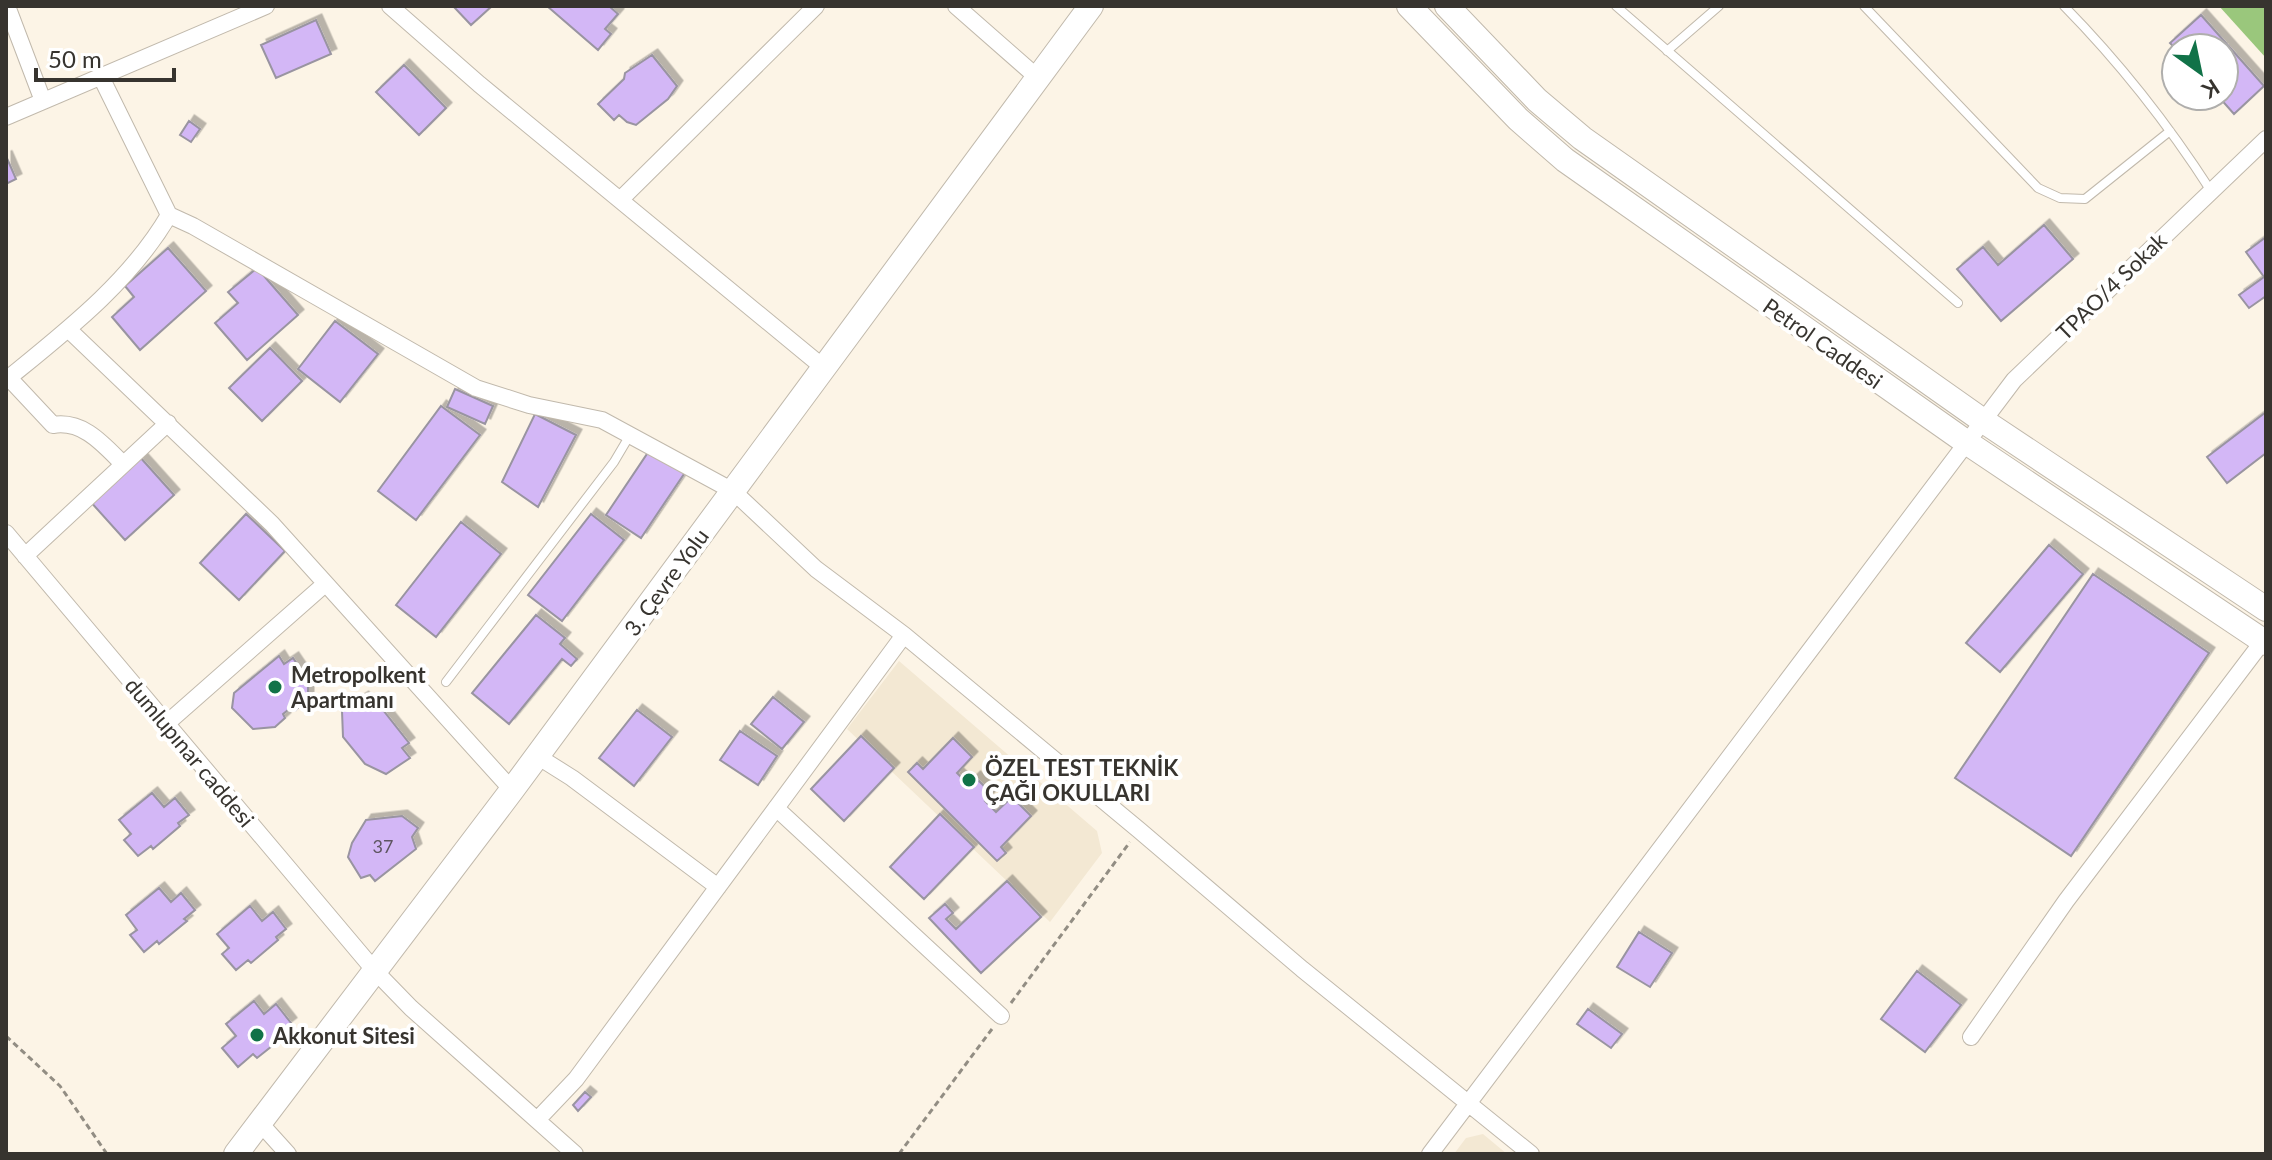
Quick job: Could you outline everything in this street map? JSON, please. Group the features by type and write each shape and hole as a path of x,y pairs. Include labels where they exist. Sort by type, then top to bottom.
{"main road":[{"name":"3. Çevre Yolu","path":"236,1154 512,790 1091,6"},
{"name":"Petrol Caddesi","path":"1409,6 1518,119 1557,154 1966,442 2264,642"},
{"name":"Petrol Caddesi","path":"1447,6 1537,100 1582,138 1982,420 2266,609"}],"street":[{"path":"7,6 43,101"},
{"path":"6,117 266,6"},
{"path":"390,6 824,368"},
{"path":"620,200 816,6"},
{"path":"956,6 1038,78"},
{"path":"101,77 169,215 476,388 529,405 602,420 733,491 816,569 904,635 1302,969 1531,1154"},
{"name":"TPAO/4 Sokak","path":"1430,1154 2014,380 2266,139"},
{"path":"123,464 97,439 69,422 53,425 7,379 69,330 151,245 169,215"},
{"path":"69,330 272,524 512,790"},
{"path":"25,556 168,423"},
{"name":"dumlupınar caddesi","path":"6,533 375,971 411,1008 575,1154"},
{"path":"166,724 325,584"},
{"path":"538,1119 576,1079 904,635"},
{"path":"1971,1037 2066,901 2264,642"},
{"path":"537,756 718,887"},
{"path":"776,808 1001,1016"},
{"path":"260,1123 288,1154"}],"lane":[{"path":"1616,6 1958,303"},
{"path":"1667,51 1719,6"},
{"path":"1864,6 2038,188 2049,194 2073,200 2085,199 2170,131"},
{"path":"2064,6 2131,79 2211,191"},
{"path":"446,682 614,462 630,435"}],"path":[{"path":"899,1154 1139,830"},
{"path":"6,1036 60,1086 107,1154"}],"shaded area":[{"name":"ÖZEL TEST TEKNİK ÇAĞI OKULLARI","path":"899,661 1097,831 1102,853 1050,922 847,729"},
{"path":"1483,1134 1507,1154 1454,1154 1466,1138"}],"green space":[{"path":"2219,6 2266,6 2266,58"}],"building":[{"path":"453,6 492,6 471,25"},
{"path":"547,6 609,6 618,14 605,29 611,34 598,50"},
{"path":"2201,15 2216,32 2182,32"},
{"path":"316,20 331,54 276,78 261,45"},
{"path":"652,55 677,86 668,99 636,125 619,115 614,120 598,104 624,79 625,73"},
{"path":"2240,59 2264,86 2240,108"},
{"path":"404,65 446,108 419,135 376,92"},
{"path":"189,121 200,129 191,142 180,135"},
{"path":"6,156 16,179 6,184"},
{"path":"2044,225 2073,259 2001,321 1957,269 1983,247 1998,265"},
{"path":"2266,237 2266,296 2249,308 2239,295 2264,277 2246,252"},
{"path":"168,248 206,291 140,350 112,317 134,297 125,286"},
{"path":"257,268 298,315 247,360 215,323 238,303 228,292"},
{"path":"335,321 378,354 340,402 298,369"},
{"path":"270,348 302,381 262,421 229,388"},
{"path":"455,389 493,406 485,424 447,407"},
{"path":"441,406 480,435 416,520 378,491"},
{"path":"2266,412 2266,453 2227,483 2207,457"},
{"path":"535,414 576,435 538,507 502,482"},
{"path":"651,448 686,471 641,538 606,515"},
{"path":"139,456 174,495 125,540 89,500"},
{"path":"246,514 285,551 239,600 200,563"},
{"path":"591,514 624,540 562,621 528,595"},
{"path":"461,522 501,554 436,637 396,605"},
{"path":"2049,545 2083,574 2000,672 1966,643"},
{"path":"2093,574 2209,653 2071,856 1955,778"},
{"path":"536,615 565,638 560,644 577,659 571,666 562,659 509,724 472,693"},
{"name":"Metropolkent Apartmanı","path":"279,656 284,664 293,658 308,680 308,697 296,710 293,706 283,714 285,718 275,727 253,729 232,708 234,693"},
{"name":"Metropolkent Apartmanı","path":"363,697 369,705 375,700 409,743 402,748 410,758 386,774 365,764 343,737 342,711"},
{"path":"773,697 804,722 782,749 751,724"},
{"path":"637,710 672,737 634,786 599,758"},
{"path":"740,731 777,756 758,785 720,760"},
{"path":"861,736 894,768 844,821 811,789"},
{"path":"953,738 972,757 957,773 968,784 975,777 992,794 985,801 996,812 1012,797 1031,816 1001,847 1006,853 997,861 908,772 917,763 923,769"},
{"path":"152,793 164,807 175,798 189,815 153,849 151,846 138,856 124,840 131,834 119,820"},
{"path":"940,814 974,847 924,899 890,867"},
{"path":"402,816 418,828 412,837 416,849 375,881 370,875 361,878 348,857 352,843 366,820"},
{"path":"1007,881 1041,917 981,973 929,918 945,904 953,913 946,919 956,929"},
{"path":"159,888 171,902 181,893 195,910 184,919 187,921 144,952 130,935 137,930 126,915"},
{"name":"Akkonut Sitesi","path":"250,906 262,921 273,912 286,929 251,963 248,960 236,970 222,954 229,948 217,934"},
{"path":"1639,932 1672,953 1650,987 1617,967"},
{"path":"1917,971 1961,1005 1925,1052 1881,1019"},
{"name":"Akkonut Sitesi","path":"254,1001 264,1014 276,1004 291,1023 278,1033 282,1038 257,1058 253,1054 238,1067 222,1048 236,1036 226,1024"},
{"path":"1588,1009 1622,1034 1611,1048 1577,1024"},
{"path":"585,1092 591,1097 578,1111 573,1105"}],"place":[{"name":"Metropolkent Apartmanı","path":"275,687"},
{"name":"ÖZEL TEST TEKNİK ÇAĞI OKULLARI","path":"969,780"},
{"name":"Akkonut Sitesi","path":"257,1035"}]}
